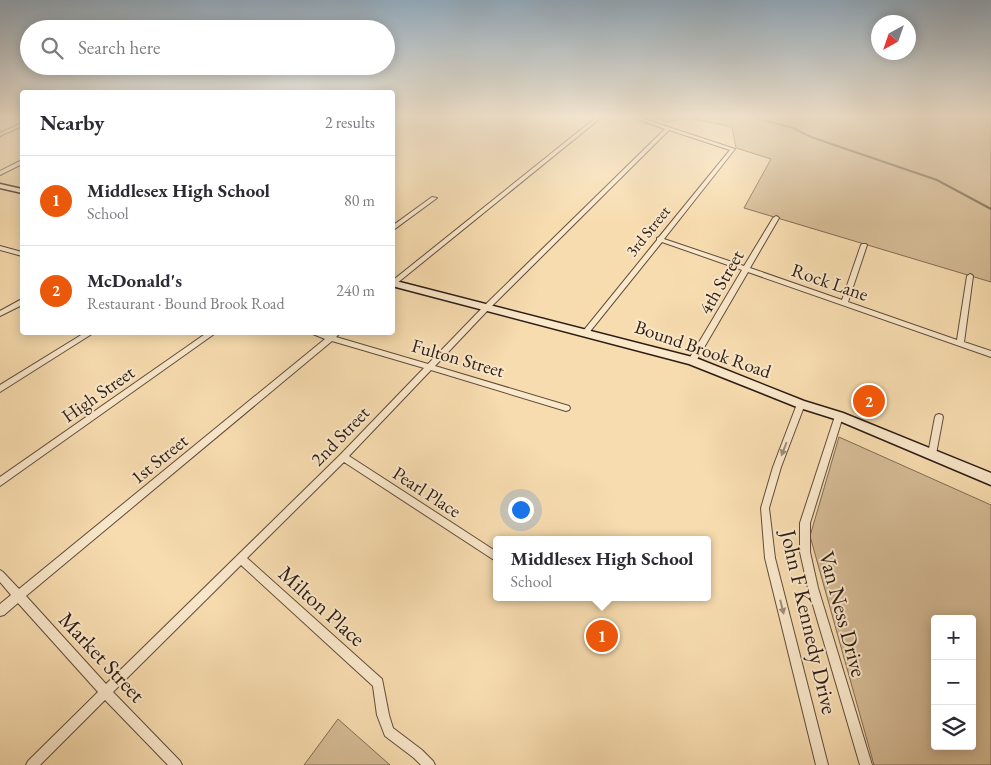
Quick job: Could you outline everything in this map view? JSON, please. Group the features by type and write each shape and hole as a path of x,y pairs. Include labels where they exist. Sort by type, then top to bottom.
{"main road":[{"path":"0,186 20,191"},
{"name":"Bound Brook Road","path":"395,285 586,332 692,361 801,404 839,416 991,479"}],"street":[{"path":"395,284 557,152"},
{"name":"2nd Street","path":"32,765 343,457 487,307 644,152"},
{"name":"3rd Street","path":"586,332 731,152"},
{"path":"0,172 20,163"},
{"path":"395,227 434,198"},
{"name":"4th Street","path":"692,361 776,218"},
{"name":"Rock Lane","path":"659,239 991,354"},
{"path":"844,303 864,245"},
{"path":"1,248 20,253"},
{"path":"960,343 970,276"},
{"path":"0,314 20,303"},
{"path":"0,389 87,335"},
{"name":"High Street","path":"0,482 210,335"},
{"name":"Fulton Street","path":"335,335 430,367 566,408"},
{"name":"1st Street","path":"0,611 335,335"},
{"name":"John F Kennedy Drive","path":"801,404 777,467 765,508 770,558 822,765"},
{"name":"Van Ness Drive","path":"839,416 805,523 805,552 813,588 866,765"},
{"path":"932,454 939,417"},
{"name":"Pearl Place","path":"343,457 493,554"},
{"name":"Milton Place","path":"240,558 378,683 383,715 389,732 429,765"},
{"name":"Market Street","path":"0,576 105,692 176,765"}],"shaded area":[{"path":"748,152 991,152 991,282 744,208 771,159"},
{"path":"839,437 991,505 991,765 874,765 810,536"},
{"path":"338,719 390,765 304,765"}],"waterway":[{"path":"854,152 937,180 991,209"}],"place":[{"name":"McDonald's","path":"869,401"},
{"name":"Middlesex High School","path":"602,636"}]}
